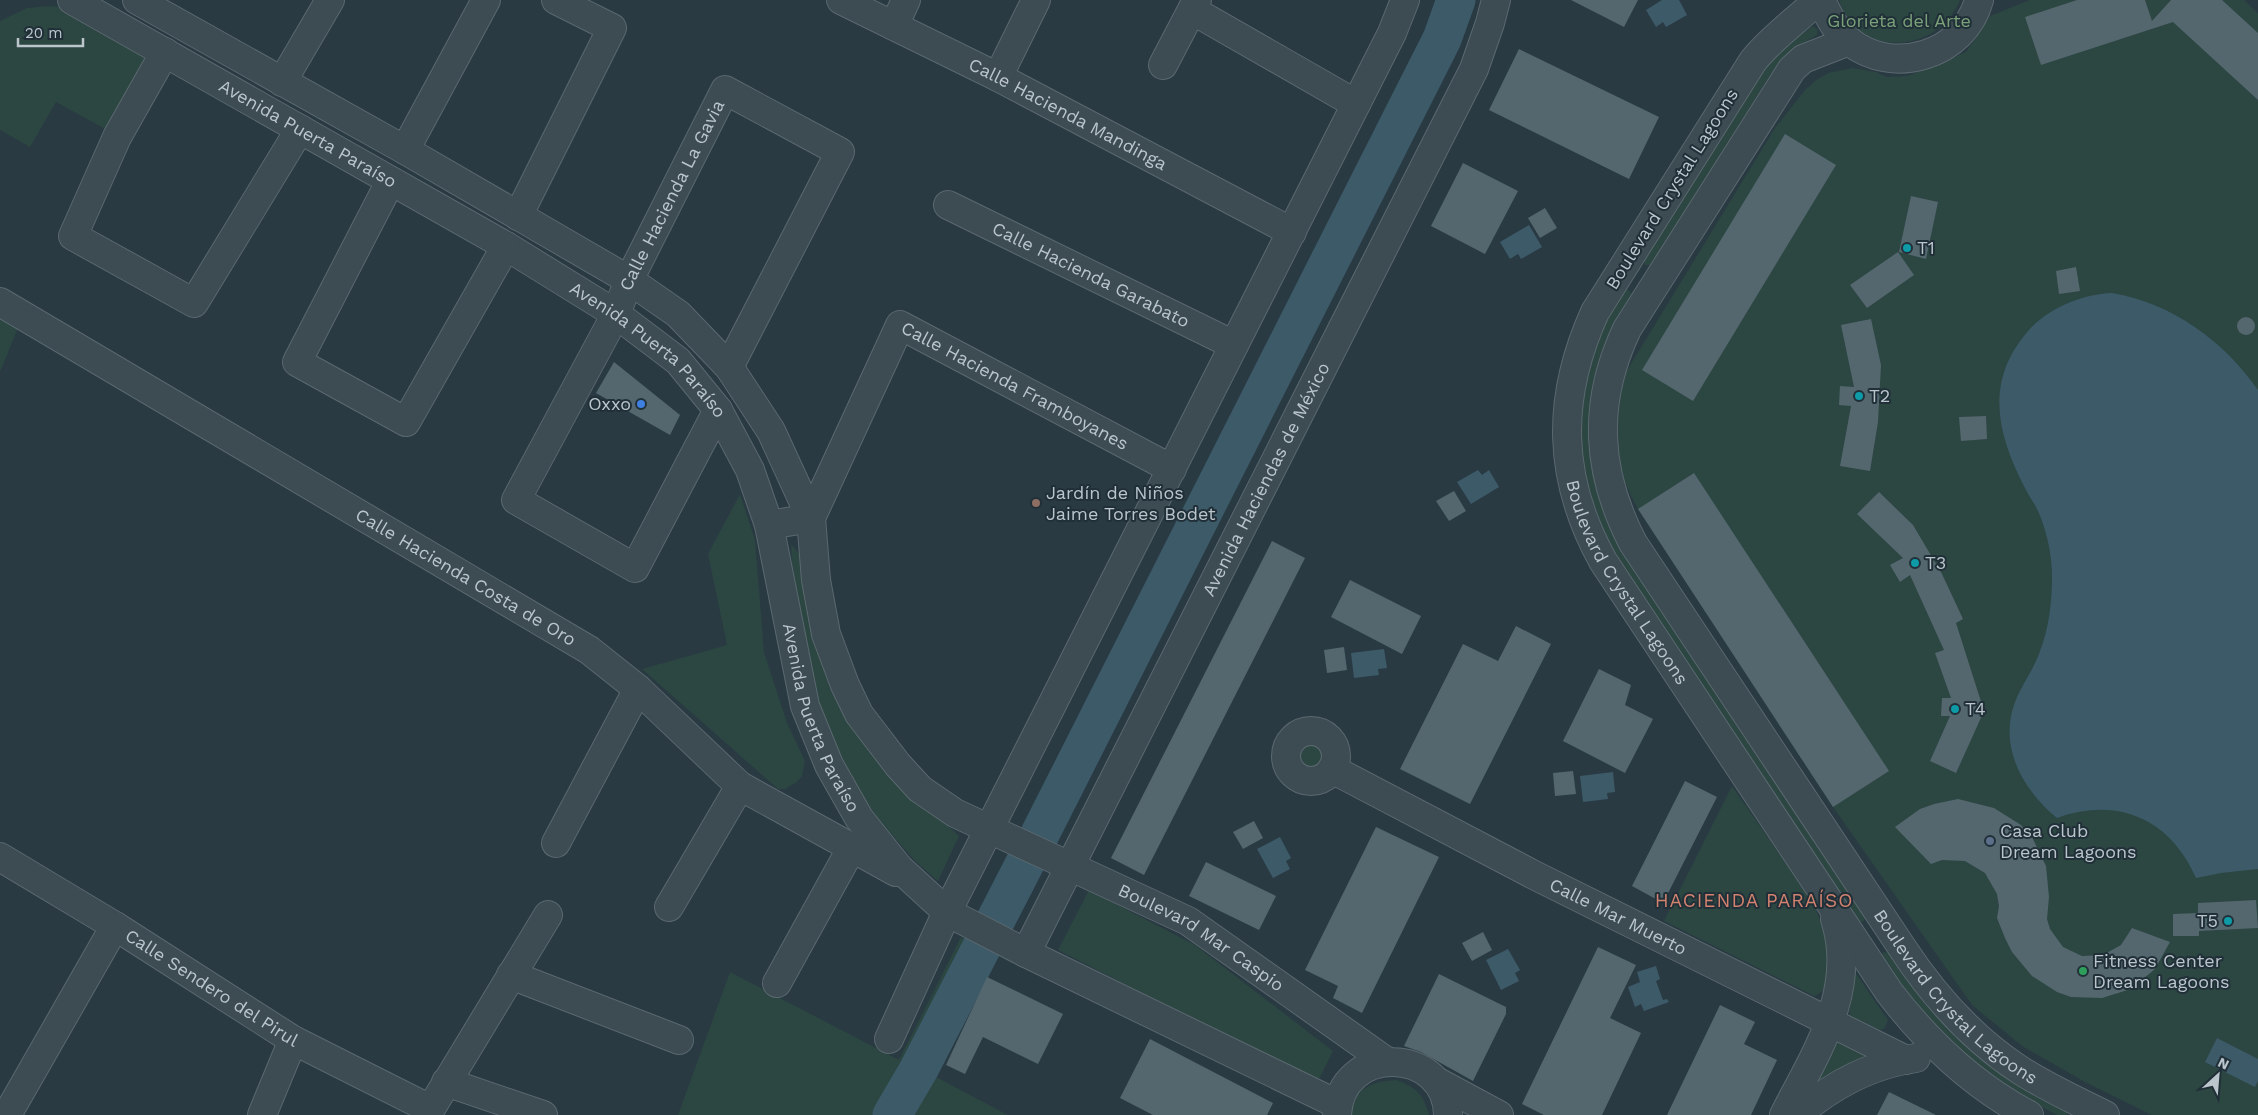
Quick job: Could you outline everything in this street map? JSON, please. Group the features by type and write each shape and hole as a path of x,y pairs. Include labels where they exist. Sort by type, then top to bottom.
{"street":[{"name":"Avenida Puerta Paraíso","path":"73,0 390,182 506,246 616,314 678,361 718,410 750,470 769,525 808,714 828,765 847,799 878,842 910,880 956,916"},
{"name":"Avenida Puerta Paraíso","path":"136,0 177,10 282,82 405,150 629,280 678,314 729,367 771,431 811,518 816,580 826,634 845,685 859,714 898,766 920,788 955,813 997,833"},
{"path":"282,82 330,0"},
{"path":"405,150 486,0"},
{"path":"518,216 612,28 556,0"},
{"name":"Calle Hacienda Mandinga","path":"841,0 998,77 1292,232"},
{"path":"894,26 906,0"},
{"path":"998,77 1036,0"},
{"path":"889,1039 956,916 1172,469 1392,34 1406,0"},
{"name":"Avenida Haciendas de México","path":"1026,953 1062,862 1474,68 1486,38 1496,0"},
{"path":"1820,0 1831,22 1849,41 1867,52 1888,58 1910,59 1931,54 1950,43 1965,28 1976,10 1979,0"},
{"name":"Boulevard Crystal Lagoons","path":"1820,0 1798,19 1781,30 1753,60 1595,312 1584,336 1570,386 1566,438 1573,489 1580,514 1603,561 1858,946 1909,1019 1945,1056 1984,1088 2029,1115"},
{"path":"1163,66 1194,5 1356,104"},
{"name":"Boulevard Crystal Lagoons","path":"1849,41 1803,58 1792,69 1626,329 1617,350 1605,392 1602,437 1604,459 1614,503 1633,543 1918,972 1937,996 1978,1038 2021,1071 2101,1114"},
{"path":"165,52 116,137 73,236 194,303 300,129"},
{"name":"Calle Hacienda La Gavia","path":"718,410 635,568 516,500 616,314 629,280 725,90 840,152 729,367"},
{"path":"390,182 297,362 406,422 506,246"},
{"name":"Calle Hacienda Garabato","path":"948,205 1234,344"},
{"path":"1622,268 1653,287"},
{"name":"Calle Hacienda Costa de Oro","path":"0,302 589,650 638,689 740,786 910,880"},
{"name":"Calle Hacienda Framboyanes","path":"811,518 900,324 1172,469"},
{"path":"769,525 811,518"},
{"path":"556,843 638,689"},
{"name":"Calle Mar Muerto","path":"1332,769 1534,875 1906,1060"},
{"path":"669,907 740,786"},
{"name":"Boulevard Mar Caspio","path":"997,833 1188,921 1386,1061"},
{"path":"777,983 851,848"},
{"name":"Calle Sendero del Pirul","path":"0,858 115,926 293,1040 428,1112"},
{"path":"1784,1115 1831,1023 1840,986 1840,944 1829,901"},
{"path":"428,1112 548,915"},
{"path":"956,916 1337,1109 1347,1083 1364,1068 1386,1061 1414,1064 1436,1081 1500,1115"},
{"path":"7,1115 115,926"},
{"path":"1858,946 1888,926"},
{"path":"511,975 678,1040"},
{"path":"262,1115 293,1040"},
{"path":"1797,1115 1858,1074 1906,1060 1945,1056"},
{"path":"1436,1081 1448,1104 1448,1115"},
{"path":"446,1082 543,1115"}],"green space":[{"name":"Glorieta del Arte","path":"1839,0 1960,0 1949,18 1934,32 1917,40 1898,43 1879,40 1862,33 1848,19"},
{"path":"2030,0 2244,0 2258,13 2258,1115 2152,1115 2085,1082 2022,1046 1972,1005 1833,807 1638,509 1623,476 1619,459 1616,442 1617,408 1626,372 1775,128 1805,90 1816,80 1828,73 1853,68 1876,72 1887,77 1907,76 1966,52 1990,16"},
{"path":"61,7 150,60 107,130 56,102 30,147 0,130 0,21 27,8"},
{"path":"1813,26 1818,30 1817,35 1795,48 1771,74 1651,265 1645,265 1643,260 1763,68 1775,54"},
{"path":"1624,290 1629,290 1632,294 1608,337 1596,370 1589,422 1594,475 1610,526 1622,550 1866,916 1863,922 1858,921 1614,554 1595,515 1585,480 1581,452 1580,424 1583,396 1598,342"},
{"path":"0,312 20,323 0,372"},
{"path":"740,494 755,540 764,652 787,723 805,761 802,776 797,782 785,789 778,789 642,669 727,645 708,554"},
{"path":"791,544 800,555 804,588 924,805 959,836 938,881 915,861 875,815 843,764 809,681 792,565"},
{"path":"1312,740 1322,745 1326,756 1320,766 1306,770 1308,769 1299,762 1297,751 1301,744"},
{"path":"1732,786 1798,879 1815,908 1821,923 1826,938 1828,955 1827,976 1823,990 1814,996 1664,921"},
{"path":"1089,890 1195,945 1333,1051 1317,1083 1058,950"},
{"path":"961,937 1047,980 995,955 936,1077 1008,1115 678,1115 730,972 899,1060"},
{"path":"1883,952 1890,953 1927,1005 1969,1048 2067,1110 2067,1115 2057,1115 2009,1090 1963,1055 1919,1011 1881,958"},
{"path":"1857,975 1888,1020 1884,1029 1880,1030 1849,1015 1853,976"},
{"path":"1832,1040 1862,1055 1865,1059 1812,1093"},
{"path":"1397,1080 1410,1086 1422,1097 1429,1115 1350,1115 1352,1106 1360,1092 1372,1084"}],"water":[{"path":"1662,0 1679,0 1687,15 1666,27 1663,22 1656,27 1646,10"},
{"path":"1529,225 1542,247 1521,259 1518,254 1510,259 1500,242"},
{"path":"2112,293 2155,305 2195,327 2213,340 2229,356 2258,390 2258,869 2196,878 2185,858 2172,841 2157,827 2140,818 2121,812 2101,810 2079,812 2057,818 2045,807 2024,781 2012,751 2011,719 2015,702 2037,658 2046,633 2051,605 2052,570 2046,532 2041,518 2015,468 2007,448 2002,428 2000,389 2005,369 2014,350 2036,323 2056,309 2078,299"},
{"path":"1478,470 1482,475 1489,470 1499,487 1471,504 1457,482"},
{"path":"1384,649 1387,668 1378,669 1379,675 1354,678 1351,653"},
{"path":"1613,772 1615,792 1607,793 1608,799 1583,802 1580,776"},
{"path":"1280,837 1291,858 1286,861 1290,869 1273,878 1257,849"},
{"path":"1508,949 1520,970 1515,973 1519,981 1501,990 1486,960"},
{"path":"1656,966 1660,979 1656,981 1663,1000 1667,999 1669,1002 1644,1011 1641,1004 1635,1007 1628,987 1640,982 1637,972"},
{"path":"2217,1038 2258,1059 2258,1081 2255,1087 2205,1062"}],"building":[{"path":"1571,0 1638,0 1624,27"},
{"path":"2077,0 2145,0 2152,21 2171,0 2222,0 2258,33 2258,100 2173,22 2041,65 2025,17"},
{"path":"1519,49 1659,117 1629,179 1489,110"},
{"path":"1785,134 1836,165 1693,401 1642,370"},
{"path":"1463,163 1518,191 1485,254 1431,226"},
{"path":"1911,196 1938,202 1926,259 1899,252"},
{"path":"1545,208 1557,228 1540,238 1528,218"},
{"path":"1898,252 1914,275 1867,308 1850,285"},
{"path":"2076,267 2080,291 2059,294 2056,271"},
{"path":"2246,317 2252,320 2255,326 2252,332 2246,335 2240,332 2237,326 2240,320"},
{"name":"T2","path":"1871,319 1881,365 1878,422 1870,471 1840,466 1851,406 1839,405 1840,386 1854,387 1841,325"},
{"name":"Oxxo","path":"614,362 680,415 670,435 596,393"},
{"path":"1986,416 1987,439 1961,441 1959,417"},
{"path":"1694,473 1889,771 1833,807 1638,509"},
{"path":"1454,491 1466,511 1449,521 1436,501"},
{"path":"1879,492 1913,525 1942,574 1963,619 1956,623 1984,711 1956,773 1930,761 1950,716 1941,716 1942,698 1951,698 1935,653 1944,650 1910,575 1900,582 1890,565 1903,558 1857,514"},
{"path":"1272,541 1305,558 1144,875 1111,858"},
{"path":"1350,580 1421,616 1402,654 1331,617"},
{"path":"1516,626 1551,644 1470,804 1400,769 1463,644 1498,661"},
{"path":"1344,647 1347,670 1327,673 1324,650"},
{"path":"1599,669 1631,685 1625,705 1653,719 1625,773 1563,741"},
{"path":"1573,771 1576,794 1555,796 1553,773"},
{"path":"1685,781 1717,797 1663,903 1632,886"},
{"path":"1958,799 1994,808 2021,825 2032,837 2046,866 2049,897 2047,919 2050,929 2063,947 2082,956 2103,955 2121,945 2132,928 2170,942 2155,969 2131,989 2102,998 2071,997 2057,992 2032,976 2012,952 2005,938 1997,918 1999,906 1997,894 1985,873 1965,861 1942,860 1931,864 1895,827 1920,809"},
{"path":"1254,821 1263,838 1243,849 1233,832"},
{"path":"1376,827 1439,857 1362,1013 1333,998 1338,986 1305,970"},
{"path":"1206,862 1276,896 1259,930 1189,896"},
{"name":"T5","path":"2256,900 2258,928 2199,931 2199,936 2173,936 2173,914 2198,913 2198,903"},
{"path":"1483,932 1492,950 1472,961 1462,943"},
{"path":"1598,947 1636,965 1610,1018 1641,1033 1602,1115 1544,1115 1522,1104"},
{"path":"1439,974 1506,1007 1506,1014 1473,1081 1421,1052 1404,1046"},
{"path":"987,977 1063,1014 1038,1064 983,1037 965,1074 946,1065"},
{"path":"1720,1005 1755,1022 1744,1044 1777,1060 1751,1115 1667,1115"},
{"path":"1150,1039 1273,1103 1267,1115 1153,1115 1120,1098"},
{"path":"1889,1092 1936,1115 1877,1115"}],"waterway":[{"path":"892,1115 919,1069 1041,832 1442,39 1456,0"}],"place":[{"name":"T1","path":"1907,248"},
{"name":"T2","path":"1859,396"},
{"name":"Oxxo","path":"641,404"},
{"name":"Jardín de Niños Jaime Torres Bodet","path":"1036,503"},
{"name":"T3","path":"1915,563"},
{"name":"T4","path":"1955,709"},
{"name":"Casa Club Dream Lagoons","path":"1990,841"},
{"name":"T5","path":"2228,921"},
{"name":"Fitness Center Dream Lagoons","path":"2083,971"}],"district":[{"name":"HACIENDA PARAÍSO","path":"1754,900"}]}
